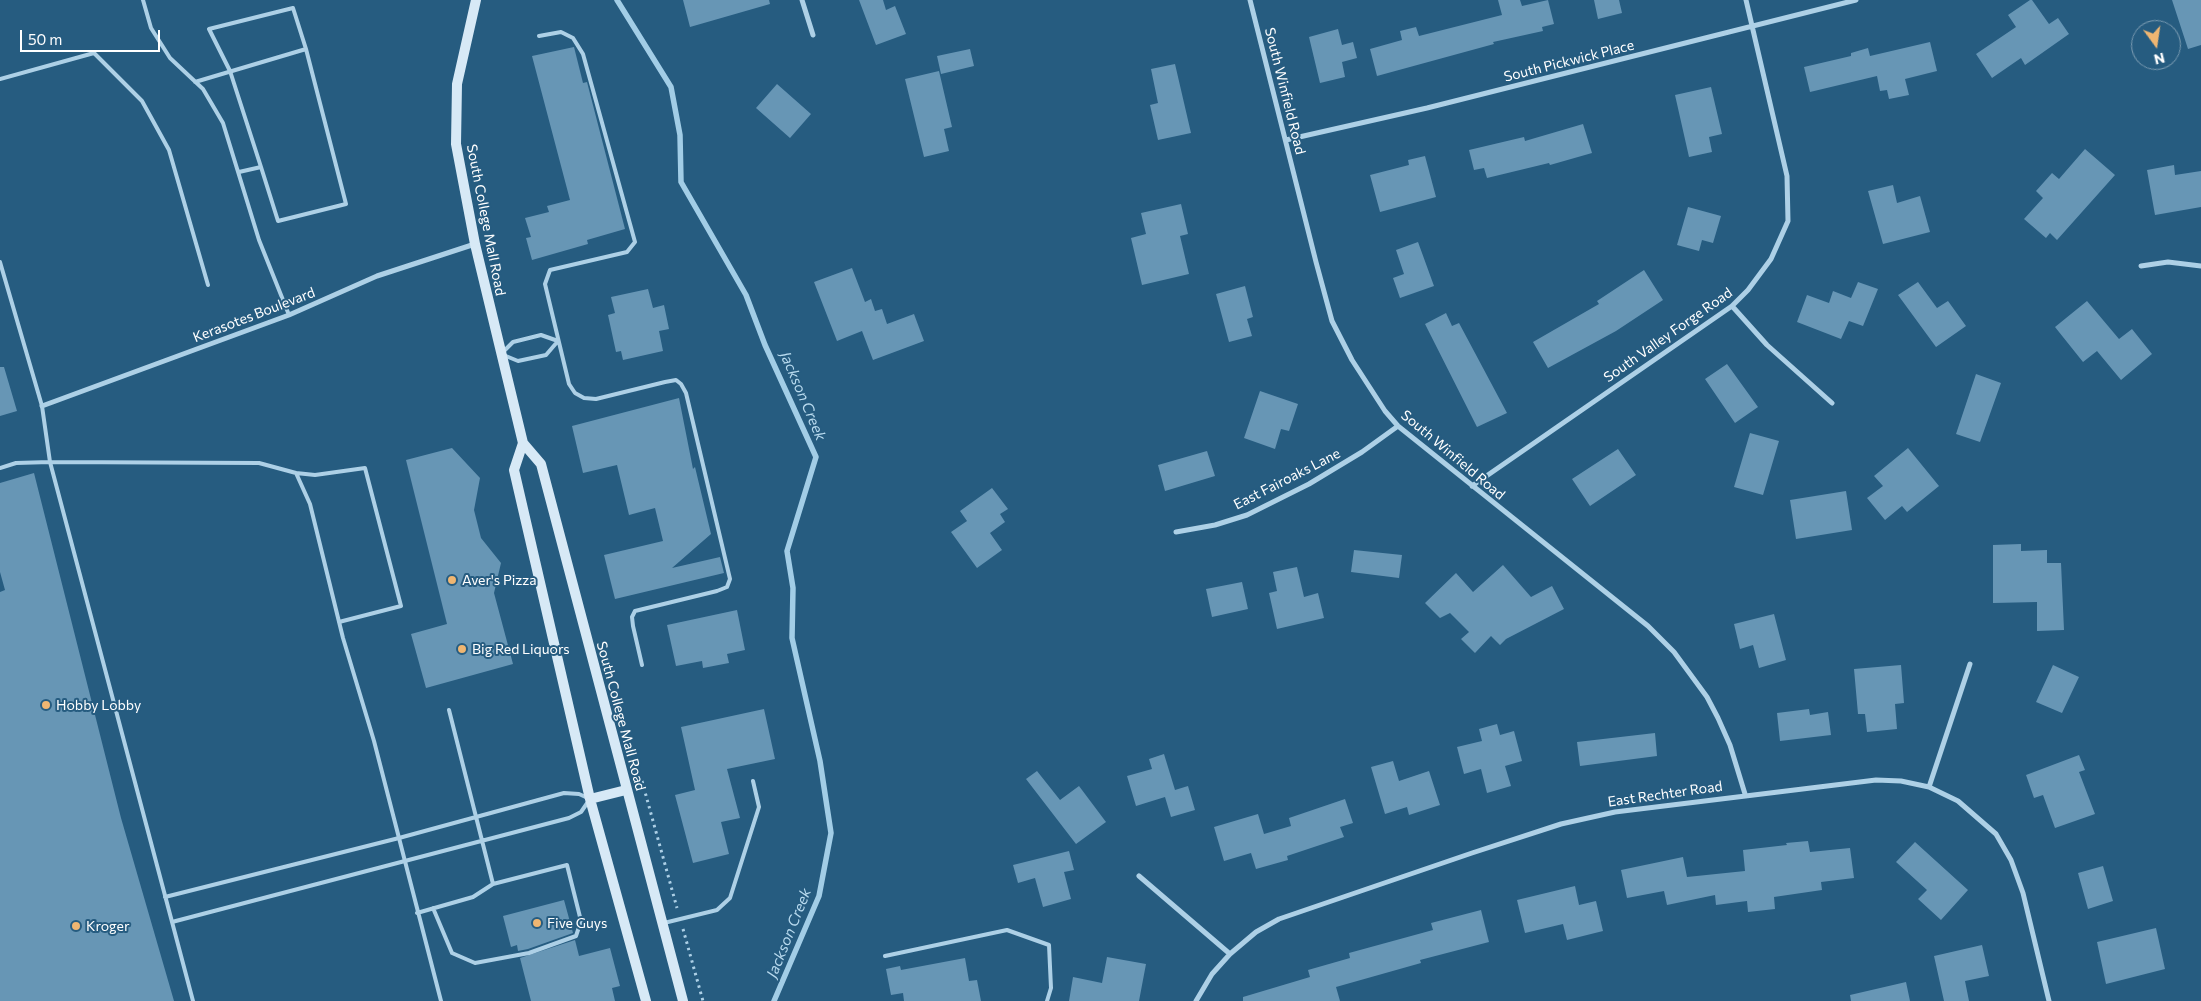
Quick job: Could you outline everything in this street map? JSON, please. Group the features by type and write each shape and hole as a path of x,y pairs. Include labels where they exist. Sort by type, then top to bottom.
{"main road":[{"name":"South College Mall Road","path":"476,0 457,84 456,144 475,244 523,443 541,464 683,1001"},
{"path":"523,443 514,470 590,799 646,1001"},
{"path":"590,799 626,790"}],"street":[{"path":"802,0 814,35"},
{"name":"South Winfield Road","path":"1250,0 1316,262 1335,328 1356,367 1398,426 1648,626 1674,652 1711,704 1730,745 1745,794"},
{"name":"South Valley Forge Road","path":"1472,486 1732,306 1748,290 1771,259 1788,221 1787,176 1746,0"},
{"name":"South Pickwick Place","path":"1286,140 1427,108 1856,0"},
{"name":"Kerasotes Boulevard","path":"42,406 289,315 377,276 475,244"},
{"path":"2141,266 2168,262 2201,266"},
{"path":"1732,306 1767,346 1832,403"},
{"name":"East Fairoaks Lane","path":"1176,532 1215,525 1247,515 1309,484 1362,452 1398,426"},
{"path":"1929,787 1970,664"},
{"name":"East Rechter Road","path":"1196,1001 1212,974 1230,954 1256,932 1295,912 1561,824 1641,807 1876,780 1901,781 1929,787 1958,801 1996,834 2007,852 2023,893 2049,1001"},
{"path":"1139,876 1230,954"}],"lane":[{"path":"143,0 151,28 170,58 203,89 223,123 259,240 289,315"},
{"path":"293,8 306,49 346,204 278,221 230,71 209,29 293,8"},
{"path":"539,36 561,32 573,38 583,54 635,242 627,252 550,270 545,284 569,384 575,393 584,398 596,399 676,380 686,393 730,579 727,587 717,591 635,611 632,617 632,626 642,665"},
{"path":"195,82 306,49"},
{"path":"0,79 94,53 142,101 169,150 208,285"},
{"path":"239,172 261,167"},
{"path":"0,262 42,406 50,462 193,1001"},
{"path":"541,335 558,341 546,355 518,361 501,354 514,342 541,335"},
{"path":"0,468 16,464 50,462 259,463 296,473 315,475 365,468 401,606 339,622"},
{"path":"296,473 310,504 339,622 406,860 417,913 441,1001"},
{"path":"449,710 493,884"},
{"path":"662,924 717,910 730,898 759,806 754,781"},
{"path":"164,896 399,838 564,793 579,794 590,799 581,812 569,818 172,922"},
{"path":"417,913 434,908 473,897 493,884 567,864 581,921 576,936 529,953 475,963 452,953 434,908"},
{"path":"885,956 1007,930 1049,946 1051,988 1047,1001"}],"path":[{"path":"642,781 703,1001"}],"building":[{"path":"683,0 769,0 770,4 690,27"},
{"path":"859,0 883,0 886,10 895,6 906,34 876,45"},
{"path":"1498,0 1520,0 1522,6 1548,0 1554,24 1542,27 1543,31 1493,42 1494,44 1377,76 1370,49 1402,40 1400,31 1416,27 1419,36 1502,15"},
{"path":"1594,0 1619,0 1622,13 1598,19"},
{"path":"2032,0 2049,24 2058,18 2069,34 2025,65 2021,58 1992,78 1976,54 2016,27 2008,15"},
{"path":"2172,0 2201,0 2201,45 2188,49 2181,28 2181,20 2179,20"},
{"path":"1338,29 1342,45 1353,42 1357,58 1342,62 1345,77 1320,83 1309,37"},
{"path":"1930,42 1937,71 1905,79 1909,95 1889,99 1887,90 1880,91 1877,76 1810,92 1804,67 1851,56 1851,53 1868,48 1870,56"},
{"path":"574,47 583,83 587,82 625,229 587,240 588,244 532,260 526,238 531,237 525,218 549,212 547,206 570,200 532,56"},
{"path":"970,49 974,66 941,74 937,56"},
{"path":"1175,64 1191,133 1158,140 1150,105 1158,103 1151,69"},
{"path":"939,71 952,127 944,129 949,151 924,157 905,79"},
{"path":"777,84 811,114 790,138 756,108"},
{"path":"1711,87 1722,134 1709,137 1712,152 1689,157 1675,95"},
{"path":"1583,124 1592,153 1550,165 1549,163 1487,178 1484,168 1474,170 1469,150 1524,137 1525,141"},
{"path":"2085,149 2115,175 2057,240 2050,233 2046,238 2024,219 2043,198 2036,191 2052,173 2059,179"},
{"path":"1425,156 1436,197 1380,212 1370,175 1409,165 1408,160"},
{"path":"2174,165 2175,175 2201,171 2201,207 2155,215 2147,170"},
{"path":"1893,185 1897,203 1920,196 1930,232 1883,244 1868,191"},
{"path":"1181,204 1188,234 1180,236 1189,274 1142,285 1131,238 1146,234 1141,213"},
{"path":"1688,207 1721,216 1713,243 1702,240 1699,251 1677,245"},
{"path":"1418,242 1434,286 1400,298 1393,278 1404,274 1396,250"},
{"path":"852,268 865,302 871,299 875,311 882,309 887,324 914,314 924,341 873,360 862,331 837,341 814,282"},
{"path":"1644,270 1663,300 1616,331 1548,368 1533,342 1599,304 1597,301"},
{"path":"1858,282 1878,289 1863,326 1849,321 1841,339 1797,322 1807,295 1829,303 1833,291 1851,298"},
{"path":"1918,282 1937,308 1948,301 1966,326 1936,347 1898,295"},
{"path":"1245,286 1253,317 1247,319 1252,336 1229,342 1216,294"},
{"path":"648,289 653,308 664,305 669,329 659,331 663,351 623,360 621,351 616,352 608,315 615,313 611,297"},
{"path":"2087,301 2119,339 2132,329 2152,354 2121,380 2097,351 2083,362 2055,327"},
{"path":"1446,313 1452,326 1459,323 1507,413 1477,427 1425,324"},
{"path":"1727,364 1758,407 1735,423 1705,379"},
{"path":"0,367 4,367 17,411 0,416"},
{"path":"1976,374 2001,383 1980,442 1956,434"},
{"path":"1260,391 1298,404 1289,431 1281,429 1275,449 1244,438"},
{"path":"679,398 693,469 695,467 711,534 672,568 720,557 724,573 615,599 604,555 663,541 655,508 629,515 617,465 583,473 572,426"},
{"path":"1750,433 1779,441 1763,495 1734,487"},
{"path":"452,448 480,478 474,510 481,538 501,563 494,593 513,664 426,688 411,634 447,624 406,460"},
{"path":"1908,448 1939,486 1907,512 1902,506 1885,520 1867,498 1883,486 1874,476"},
{"path":"1618,449 1636,475 1590,506 1572,479"},
{"path":"1207,451 1215,476 1165,491 1158,465"},
{"path":"34,473 121,818 174,1001 0,1001 0,592 5,590 0,572 0,483"},
{"path":"992,488 1008,509 1000,514 1005,522 990,533 1002,550 977,568 951,532 967,521 960,511"},
{"path":"1846,491 1852,530 1796,539 1790,500"},
{"path":"2021,544 2021,551 2047,550 2047,563 2061,563 2064,630 2037,631 2037,602 1993,603 1993,545"},
{"path":"1354,550 1402,555 1399,578 1351,572"},
{"path":"1503,565 1531,597 1552,586 1564,609 1506,639 1500,645 1491,636 1475,653 1461,639 1469,632 1450,613 1440,618 1425,603 1456,573 1473,592"},
{"path":"1297,567 1304,597 1318,593 1324,618 1277,629 1269,593 1277,591 1273,572"},
{"path":"1242,582 1248,609 1212,617 1206,589"},
{"path":"737,610 745,650 727,654 729,663 703,668 702,661 676,666 667,625"},
{"path":"1774,614 1786,660 1759,668 1753,645 1740,649 1734,624"},
{"path":"1901,665 1904,703 1895,704 1897,729 1867,732 1865,714 1858,714 1854,669"},
{"path":"2053,665 2079,677 2062,713 2036,702"},
{"path":"764,709 775,759 727,769 740,818 721,822 729,854 693,863 675,795 695,790 681,727"},
{"path":"1809,709 1810,715 1828,712 1831,735 1780,741 1777,713"},
{"path":"1497,724 1500,735 1514,731 1522,761 1505,766 1511,786 1487,793 1481,769 1464,774 1457,747 1482,741 1479,729"},
{"path":"1655,733 1657,756 1580,766 1577,742"},
{"path":"1164,754 1175,790 1188,786 1195,810 1171,817 1165,797 1136,806 1127,776 1152,769 1149,759"},
{"path":"2079,755 2085,770 2079,772 2095,814 2055,828 2043,795 2034,798 2026,775"},
{"path":"1393,761 1399,781 1429,771 1440,805 1409,815 1407,807 1385,814 1371,767"},
{"path":"1037,771 1060,800 1079,786 1106,822 1076,844 1026,779"},
{"path":"1345,799 1353,823 1340,827 1344,837 1287,856 1288,860 1256,869 1251,853 1224,861 1214,827 1258,814 1264,834 1291,826 1289,818"},
{"path":"1808,841 1810,852 1850,848 1854,878 1821,882 1822,890 1774,897 1775,909 1748,912 1747,901 1716,905 1715,895 1667,905 1664,891 1627,898 1621,870 1683,857 1687,877 1745,871 1743,850"},
{"path":"1915,842 1968,890 1941,920 1918,899 1927,890 1896,862"},
{"path":"1069,851 1074,870 1064,872 1071,899 1043,907 1035,878 1018,883 1013,865"},
{"path":"2103,866 2113,901 2088,909 2078,873"},
{"path":"1575,886 1579,905 1596,901 1603,931 1567,940 1563,924 1525,933 1517,900"},
{"name":"Five Guys","path":"564,900 573,933 528,949 518,951 517,945 511,947 503,916"},
{"path":"1481,910 1489,942 1420,960 1421,963 1336,987 1340,1001 1243,1001 1243,997 1310,977 1308,970 1350,958 1349,953 1433,930 1431,923"},
{"path":"2156,928 2165,969 2106,984 2097,942"},
{"path":"575,940 579,956 610,948 620,986 612,988 615,1001 531,1001 520,958"},
{"path":"1982,945 1989,976 1965,981 1969,1001 1944,1001 1934,956"},
{"path":"1107,957 1146,964 1139,1001 1069,1001 1073,977 1102,983"},
{"path":"965,958 969,981 977,980 981,1001 904,1001 903,993 891,995 886,969 900,966 901,970"},
{"path":"1906,982 1910,1001 1851,1001 1850,995"}],"waterway":[{"name":"Jackson Creek","path":"617,0 671,87 680,135 681,182 746,295 765,345 816,457 787,551 793,588 792,638 820,761 831,833 819,896 774,1001"}],"place":[{"name":"Aver's Pizza","path":"452,580"},
{"name":"Big Red Liquors","path":"462,649"},
{"name":"Hobby Lobby","path":"46,705"},
{"name":"Five Guys","path":"537,923"},
{"name":"Kroger","path":"76,926"}]}
